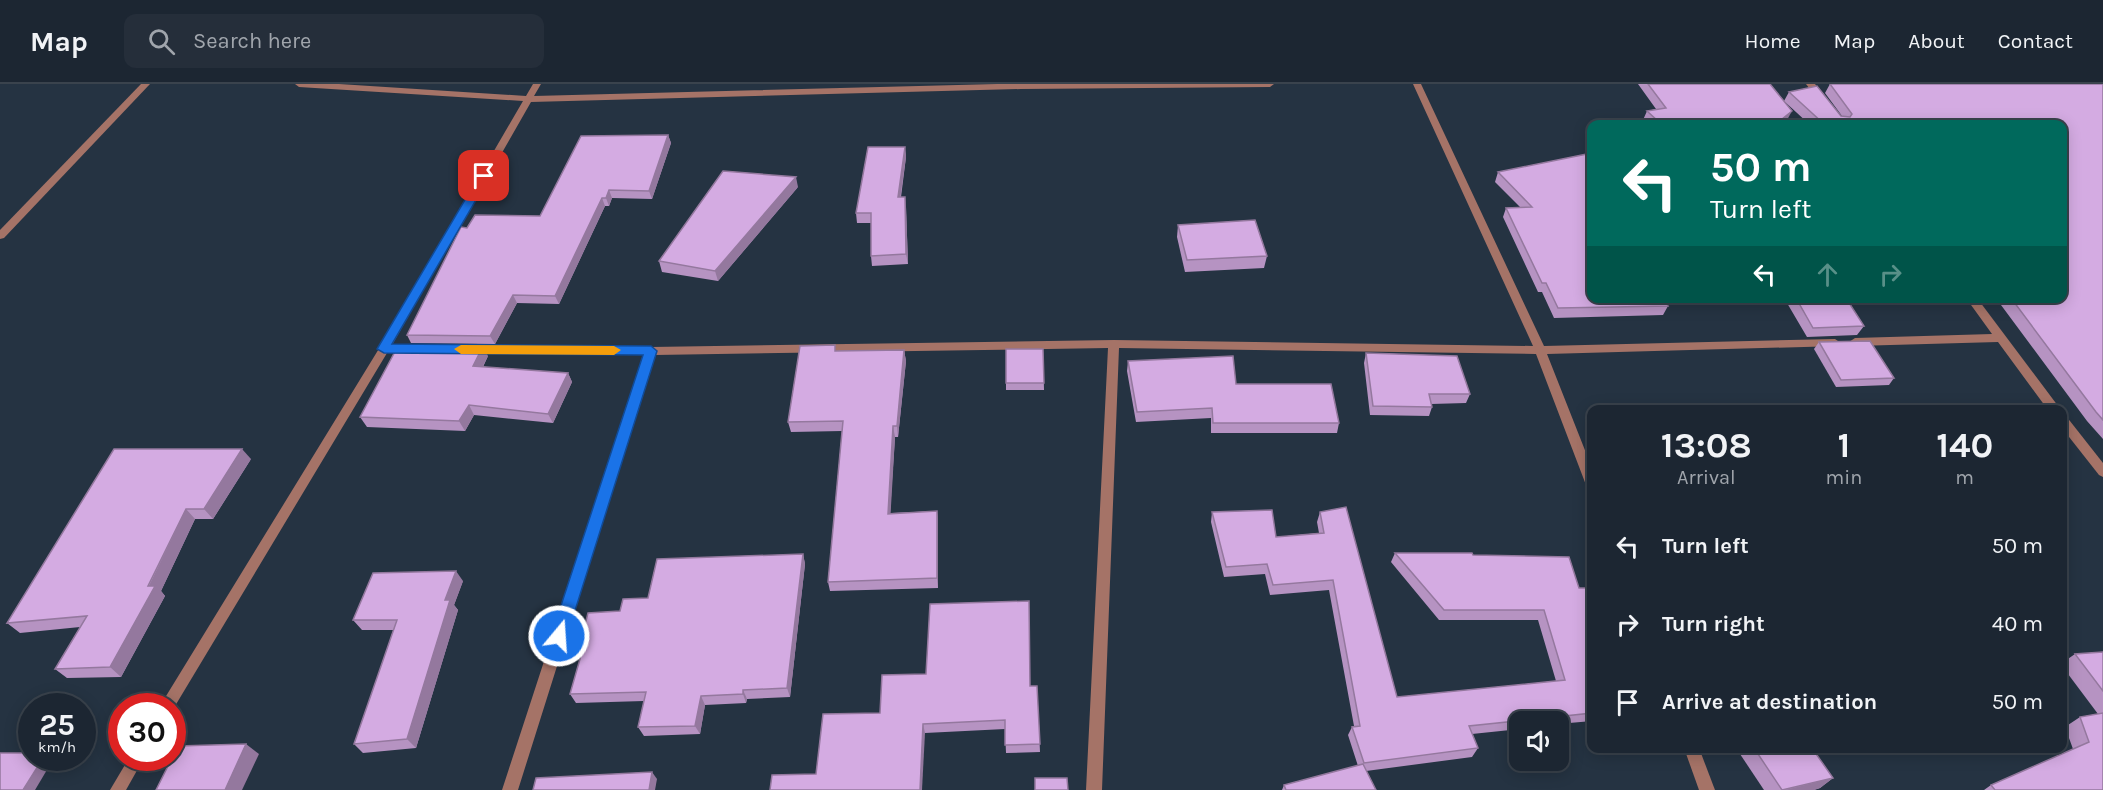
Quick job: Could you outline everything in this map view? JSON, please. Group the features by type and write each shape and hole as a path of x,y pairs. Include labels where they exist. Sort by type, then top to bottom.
{"street":[{"path":"0,236 146,84"},
{"path":"299,84 529,99 1021,86 1269,84"},
{"path":"176,693 384,349 537,84"},
{"path":"1417,84 1540,350 1587,472"},
{"path":"1810,84 1838,120"},
{"path":"1975,303 2051,405"},
{"path":"453,349 651,351 1114,344 1540,350 2001,338"},
{"path":"1094,790 1114,344"},
{"path":"384,349 430,349"},
{"path":"510,790 651,351"},
{"path":"2067,425 2103,472"},
{"path":"1693,753 1707,790"},
{"path":"118,790 129,771"}],"building":[{"path":"1648,84 1770,84 1792,111 1783,120 1657,120 1647,111 1666,108"},
{"path":"1830,84 2103,84 2103,420 2015,303 2067,303 2067,120 1820,120 1789,92 1817,86 1841,116 1850,117 1852,114"},
{"path":"668,135 649,191 609,190 606,198 602,198 555,296 513,295 490,336 407,335 461,227 467,228 475,215 540,216 581,136"},
{"path":"868,147 905,147 898,197 905,197 906,254 871,256 871,213 856,213"},
{"path":"1587,154 1587,303 1666,303 1668,306 1558,308 1546,283 1542,283 1506,208 1532,207 1498,172"},
{"path":"723,171 796,177 715,271 659,261"},
{"path":"1255,220 1267,256 1187,260 1178,225"},
{"path":"1799,303 1849,303 1864,326 1813,328"},
{"path":"1870,341 1894,378 1841,380 1819,342"},
{"path":"835,345 835,351 904,350 897,426 893,426 888,514 937,511 937,578 828,582 843,421 788,422 800,346"},
{"path":"398,346 483,346 473,366 568,373 548,414 469,405 459,421 360,417"},
{"path":"1006,349 1043,349 1044,383 1006,383"},
{"path":"1366,353 1457,356 1470,394 1429,394 1432,407 1373,406"},
{"path":"1233,356 1236,384 1331,384 1339,423 1213,423 1212,408 1137,412 1128,361"},
{"path":"114,449 242,449 204,509 186,509 148,586 155,586 110,667 55,669 87,616 7,623"},
{"path":"1346,507 1397,697 1565,680 1544,610 1444,610 1395,553 1569,557 1579,588 1587,588 1587,714 1569,715 1569,711 1509,711 1509,722 1469,726 1478,748 1364,763 1352,727 1360,726 1333,580 1273,585 1267,564 1226,567 1212,512 1272,510 1276,537 1324,533 1320,512"},
{"path":"803,554 787,688 743,690 743,694 701,696 695,726 638,727 646,692 570,694 582,652 578,652 588,613 620,611 623,599 648,598 657,559"},
{"path":"456,571 445,600 450,600 407,739 354,744 397,620 353,620 373,573"},
{"path":"1029,601 1030,686 1037,686 1040,744 1005,745 1005,720 923,724 920,790 770,790 772,775 816,774 823,714 880,713 882,675 926,674 930,604"},
{"path":"2103,652 2103,691 2075,654"},
{"path":"2103,713 2103,790 1995,790 1991,785 2089,742 2080,717"},
{"path":"246,744 225,790 156,790 166,771 186,771 186,746"},
{"path":"0,753 18,753 18,771 35,771 23,790 0,790"},
{"path":"1757,753 1816,753 1833,778 1782,790"},
{"path":"1363,764 1376,790 1286,790 1284,785"},
{"path":"652,772 649,790 533,790 536,778"},
{"path":"1035,778 1067,778 1068,790 1035,790"}],"slow traffic":[{"path":"461,349 614,350"}],"route":[{"path":"484,176 384,349 651,351 559,636"}]}
